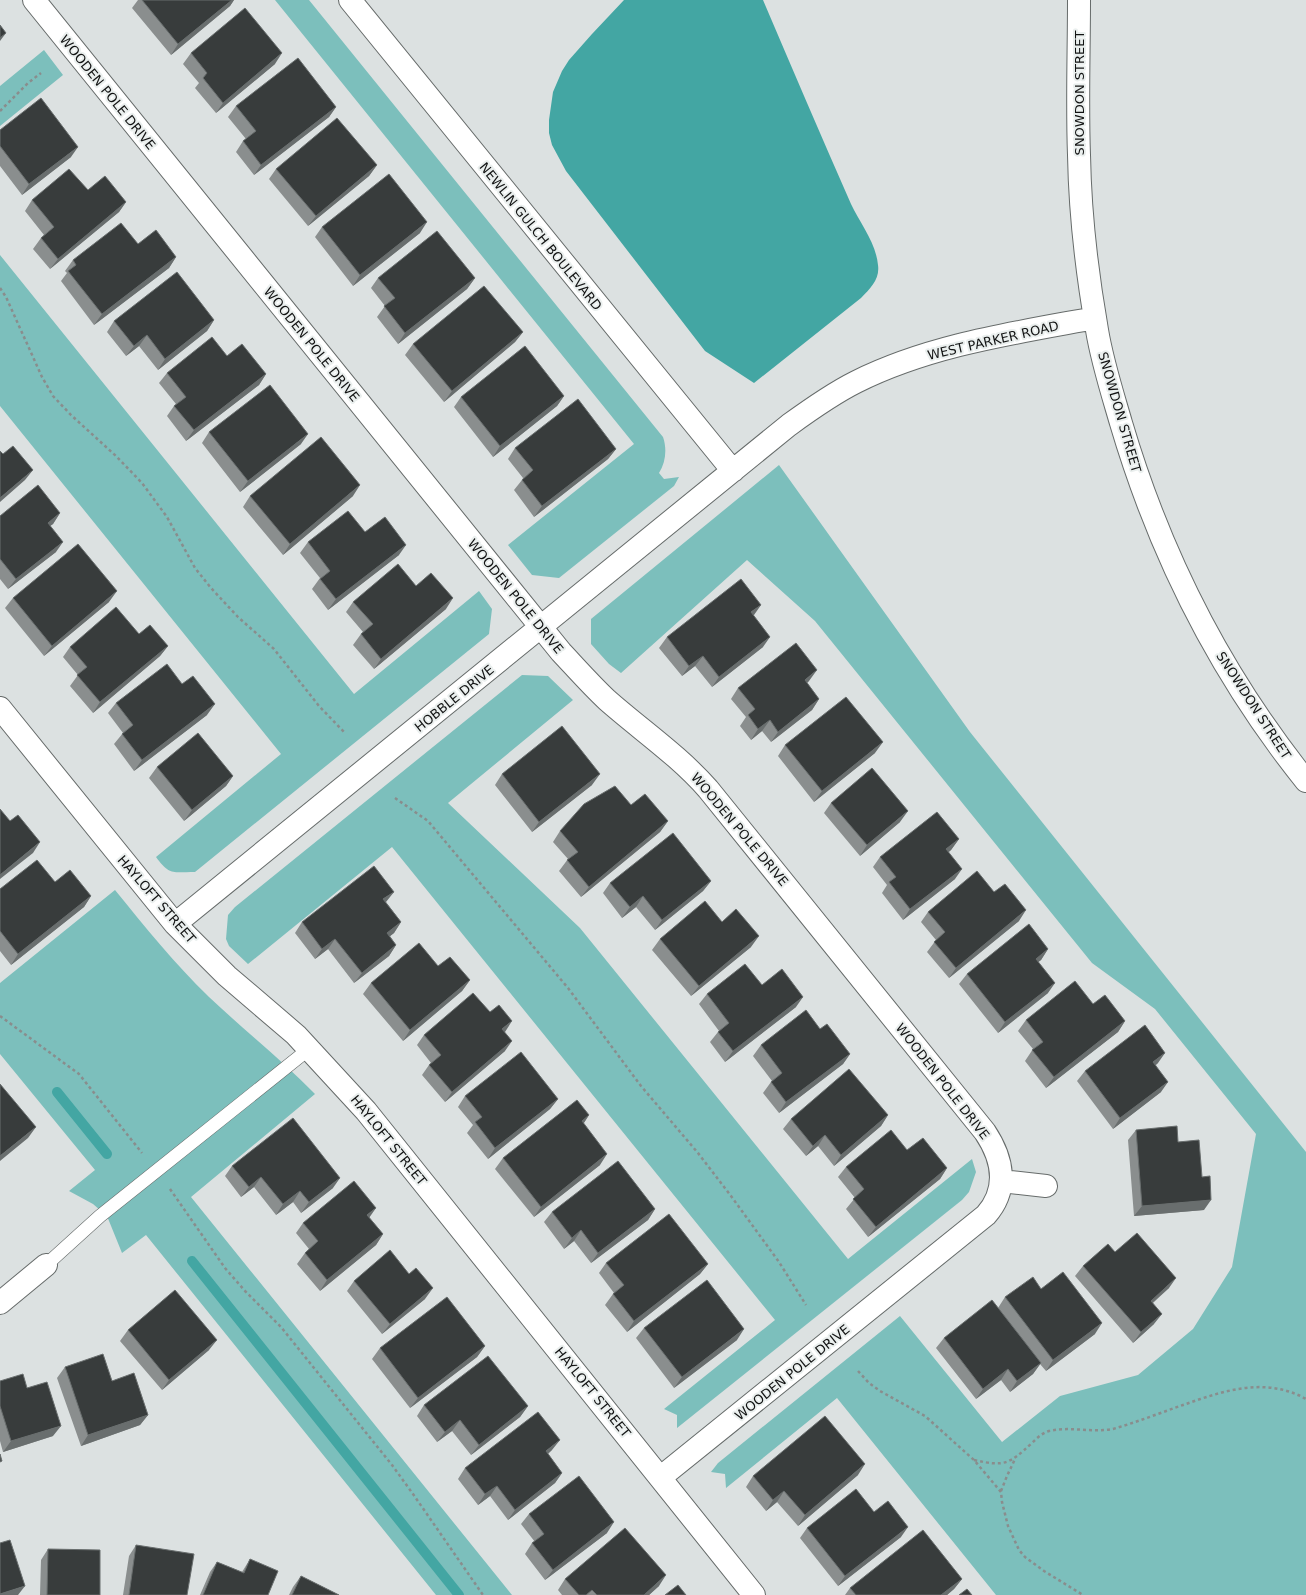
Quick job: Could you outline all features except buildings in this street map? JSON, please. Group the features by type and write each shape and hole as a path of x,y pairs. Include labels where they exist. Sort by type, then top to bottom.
{"street":[{"name":"WOODEN POLE DRIVE","path":"34,0 541,628 593,687 693,771 724,807 985,1132 997,1154 1001,1181 997,1199 992,1208 978,1222 661,1477"},
{"name":"NEWLIN GULCH BOULEVARD","path":"350,0 733,471"},
{"name":"SNOWDON STREET","path":"1079,0 1079,172 1089,275 1103,359 1128,446 1150,509 1174,568 1203,625 1263,724 1306,782"},
{"name":"WEST PARKER ROAD","path":"733,471 789,425 819,403 855,382 894,365 954,346 1095,318"},
{"name":"HOBBLE DRIVE","path":"175,924 733,471"},
{"name":"HAYLOFT STREET","path":"0,708 175,924 227,976 296,1035 366,1111 661,1477 754,1595"},
{"path":"1001,1181 1046,1186"},
{"path":"0,1303 46,1265"}],"lane":[{"path":"46,1265 100,1216 309,1048"}],"path":[{"path":"0,111 41,73"},
{"path":"0,288 9,304 42,377 54,396 71,415 116,456 142,484 167,517 195,568 211,588 238,617 274,650 319,706 344,732"},
{"path":"395,798 428,821 563,982 641,1086 711,1169 779,1262 806,1305"},
{"path":"0,1016 79,1074 192,1218 225,1268 245,1291 281,1327 395,1469 483,1595"},
{"path":"858,1371 869,1383 880,1391 925,1416 974,1460 1001,1492"},
{"path":"1083,1595 1044,1572 1025,1557 1019,1550 1008,1526 1002,1502 1001,1492 1015,1459 1043,1433 1066,1428 1096,1431 1113,1429 1235,1389 1257,1387 1280,1388 1306,1399"},
{"path":"974,1460 999,1464 1015,1459"}],"shaded area":[{"path":"275,0 309,0 663,437 665,455 659,473 664,479 679,477 674,486 559,578 532,575 508,545 634,444"},
{"path":"624,0 763,0 851,204 867,233 877,257 878,275 868,291 754,383 705,351 566,171 552,145 549,133 549,120 553,92 562,71 569,60"},
{"path":"44,50 63,75 0,126 0,86"},
{"path":"0,255 354,694 479,591 492,609 489,634 195,872 172,872 156,857 281,754 0,406"},
{"path":"779,465 970,732 1306,1152 1306,1595 996,1595 837,1398 726,1488 725,1474 711,1472 718,1463 900,1316 1002,1442 1060,1396 1138,1375 1193,1329 1232,1267 1256,1134 1155,1009 1092,963 815,621 747,560 621,673 609,664 591,644 591,619"},
{"path":"522,675 548,676 573,700 448,803 580,928 848,1259 972,1159 976,1172 969,1192 962,1200 677,1428 677,1415 664,1409 775,1320 392,847 248,964 229,946 226,939 228,915 235,907"},
{"path":"115,890 184,972 209,997 315,1094 191,1197 512,1595 436,1595 146,1235 122,1253 107,1216 93,1204 69,1191 95,1170 0,1054 0,983"}],"waterway":[{"path":"57,1092 107,1154"},
{"path":"192,1261 459,1595"}]}
